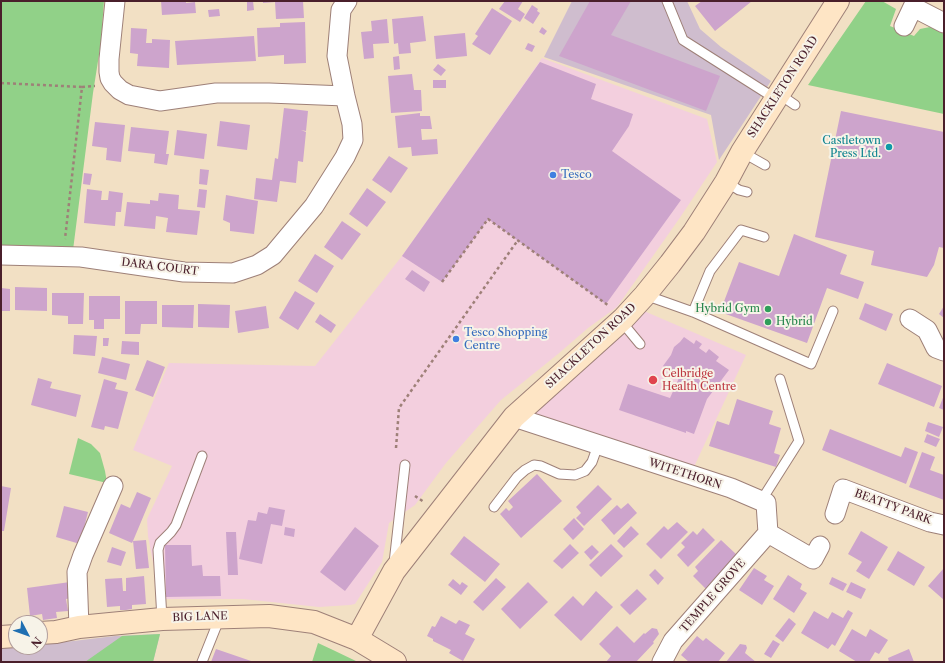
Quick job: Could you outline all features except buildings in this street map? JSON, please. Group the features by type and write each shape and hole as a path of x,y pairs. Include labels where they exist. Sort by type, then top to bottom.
{"street":[{"path":"115,1 109,72 113,83 120,90 129,95 160,101 216,93 269,92 345,96"},
{"name":"DARA COURT","path":"1,255 81,257 184,272 233,272 257,265 274,255 314,206 345,157 353,140 354,133 337,56 341,10 348,1"},
{"name":"SHACKLETON ROAD","path":"357,639 394,570 514,417 622,320 645,295 694,232 726,182 742,152 783,100 838,1"},
{"path":"904,26 913,7 944,23"},
{"path":"910,318 927,330 936,348 944,351"},
{"name":"WITETHORN","path":"514,417 731,488 760,501"},
{"path":"80,627 77,572 112,486"},
{"name":"BEATTY PARK","path":"835,514 843,489 930,522 944,525"},
{"path":"760,501 766,503 768,533 813,559 820,546"},
{"name":"TEMPLE GROVE","path":"662,662 673,642 768,533"},
{"name":"BIG LANE","path":"48,632 80,627 162,618 269,616 314,622 357,639 396,662"}],"lane":[{"path":"667,1 683,40 783,100"},
{"path":"742,152 765,165"},
{"path":"726,182 739,190 747,192"},
{"path":"693,312 710,271 741,230 764,237"},
{"path":"645,295 693,312 811,364 832,311"},
{"path":"622,320 640,344"},
{"path":"760,501 799,441 780,379"},
{"path":"494,508 517,477 525,470 534,465 541,466 559,474 574,475 584,471 592,462 598,445"},
{"path":"162,618 158,550 160,543 172,532 176,525 202,456"},
{"path":"394,570 405,465"},
{"path":"202,662 221,616"}],"path":[{"path":"1,83 82,88 65,236"},
{"path":"442,282 488,219 606,304 622,320"},
{"path":"396,448 399,408 518,240"},
{"path":"412,496 416,496 428,504"}],"shaded area":[{"path":"572,1 687,1 700,29 721,47 771,81 719,160 711,115 544,57"},
{"name":"Tesco Shopping Centre","path":"542,58 707,119 717,162 617,307 588,328 501,400 446,463 415,505 389,523 382,562 355,604 319,607 243,599 160,599 148,536 147,519 172,466 133,450 169,363 315,366 402,256"},
{"name":"Celbridge Health Centre","path":"644,311 746,355 693,469 534,415"},
{"path":"160,634 153,662 1,662 1,648 8,648 8,655 48,655 48,644 115,636"}],"green space":[{"path":"1,1 104,1 101,42 73,250 1,248"},
{"path":"866,1 882,1 896,9 890,26 914,36 920,29 930,27 944,34 944,114 808,85"},
{"path":"78,438 91,444 100,453 107,483 69,474"},
{"path":"160,634 153,662 85,662 122,636"},
{"path":"318,643 333,650 358,662 312,662"}],"place":[{"name":"Castletown Press Ltd.","path":"889,147"},
{"name":"Tesco","path":"553,175"},
{"name":"Hybrid Gym","path":"768,309"},
{"name":"Hybrid","path":"768,322"},
{"name":"Tesco Shopping Centre","path":"456,339"},
{"name":"Celbridge Health Centre","path":"653,380"}]}
